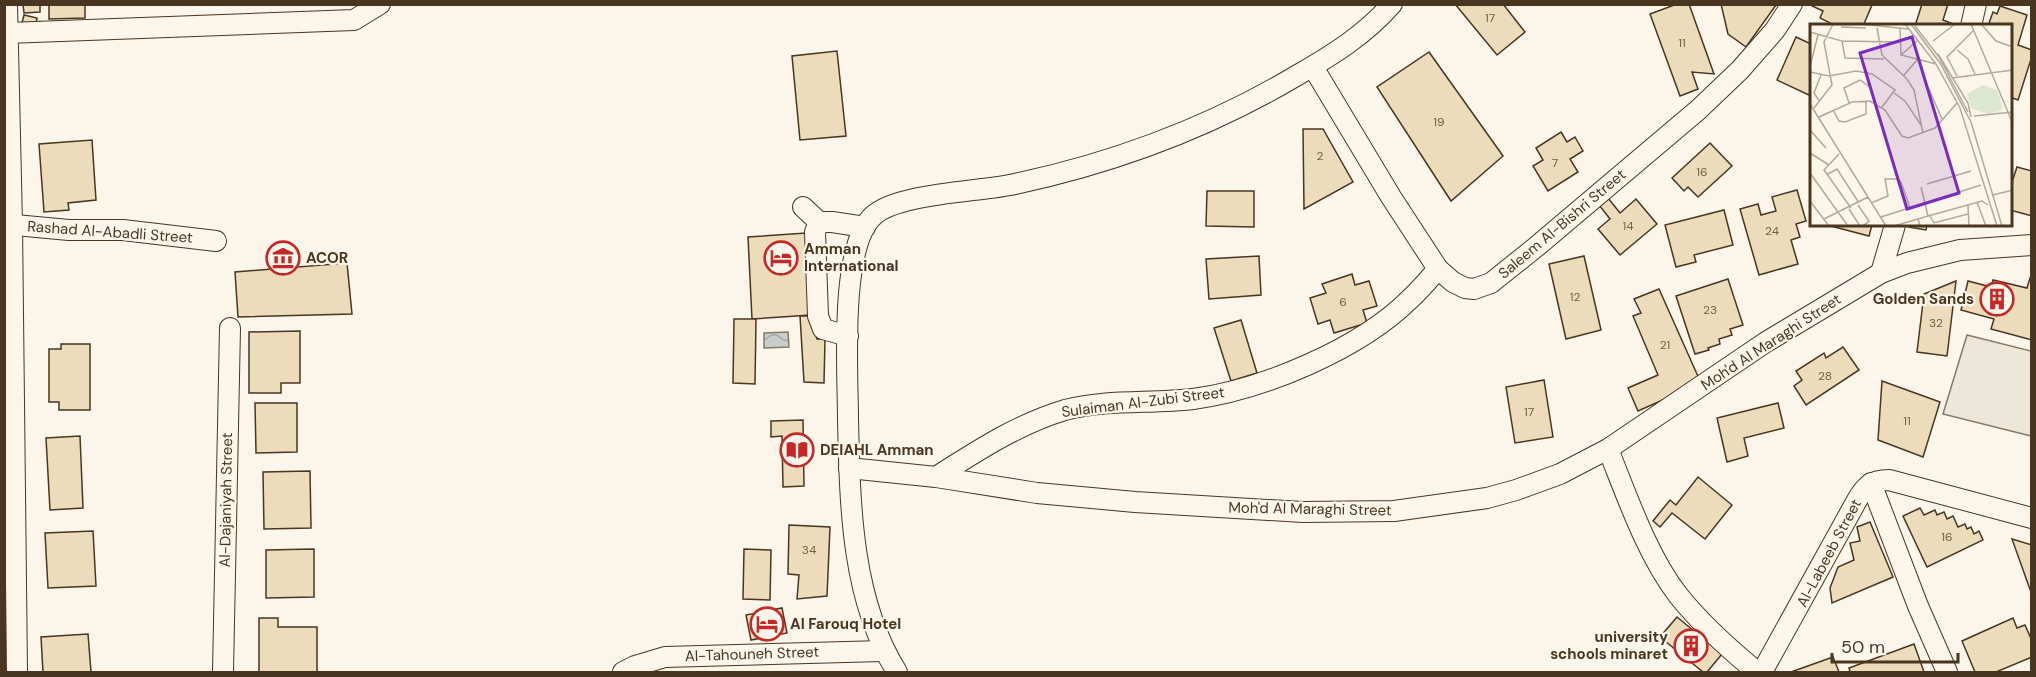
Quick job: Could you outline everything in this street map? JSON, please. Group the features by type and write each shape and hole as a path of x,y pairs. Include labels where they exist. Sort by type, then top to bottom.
{"street":[{"path":"7,4 8,224 17,672"},
{"path":"7,33 354,20 380,4"},
{"path":"897,672 883,651 872,623 864,592 855,540 849,468 849,300 853,263 860,235 872,216 886,207 911,199 1013,185 1077,169 1218,118 1313,67 1355,39 1392,4"},
{"name":"Saleem Al-Bishri Street","path":"1313,67 1391,198 1438,269 1453,282 1465,288 1474,289 1491,283 1698,110 1740,70 1775,30 1792,4"},
{"path":"1971,24 1976,4"},
{"path":"803,207 819,222 866,227"},
{"path":"819,222 815,232 818,316 823,329 848,336"},
{"name":"Rashad Al-Abadli Street","path":"8,224 69,230 123,230 216,241"},
{"path":"1881,273 1895,226"},
{"name":"Moh'd Al Maraghi Street","path":"849,468 936,477 1037,493 1135,502 1303,512 1394,511 1487,498 1560,474 1608,449 1766,342 1881,273 1907,263 1960,250 2031,245"},
{"name":"Sulaiman Al-Zubi Street","path":"936,477 1017,429 1067,410 1116,403 1191,399 1214,395 1267,380 1307,365 1374,328 1409,301 1438,269"},
{"name":"Al-Dajaniyah Street","path":"223,672 230,328"},
{"path":"1608,449 1637,520 1663,572 1677,594 1735,654 1757,672"},
{"name":"Al-Labeeb Street","path":"1762,672 1856,502 1863,490 1871,483 1889,480 2030,513"},
{"path":"1871,483 1918,606 1947,672"},
{"name":"Al-Tahouneh Street","path":"623,672 665,657 883,651"}],"shaded area":[{"path":"1967,335 2031,351 2031,436 1943,414"}],"water":[{"path":"788,332 789,347 764,348 764,333"}],"building":[{"path":"23,4 40,4 40,12 24,13"},
{"path":"49,4 85,4 85,18 49,19"},
{"path":"1455,4 1503,4 1525,32 1497,55"},
{"path":"1677,4 1689,4 1714,74 1692,72 1698,89 1680,96 1650,14"},
{"path":"1721,4 1776,5 1746,47 1728,34"},
{"path":"1813,4 1872,5 1864,24 1832,24 1820,18 1823,11 1812,6"},
{"path":"1922,4 1948,4 1943,20 1953,24 1916,24"},
{"path":"2000,6 2027,15 2018,45 2032,50 2032,56 2018,100 2012,98 2012,24 1989,24 1993,12 1997,14"},
{"path":"24,15 37,18 36,25 22,23"},
{"path":"1796,37 1810,44 1810,96 1777,80"},
{"path":"837,51 846,136 800,140 792,56"},
{"path":"1429,52 1503,156 1451,201 1377,87"},
{"path":"1303,129 1323,129 1353,182 1304,209"},
{"path":"1561,132 1567,142 1575,137 1583,151 1570,159 1578,172 1548,191 1533,166 1543,160 1536,148"},
{"path":"92,140 96,200 68,203 69,210 44,212 39,144"},
{"path":"1710,143 1732,166 1698,197 1688,187 1684,191 1672,178"},
{"path":"2017,167 2032,171 2032,216 2012,211 2012,182"},
{"path":"1797,190 1806,221 1796,224 1800,237 1791,240 1798,264 1759,275 1740,209 1758,204 1761,215 1776,211 1772,197"},
{"path":"1207,191 1254,191 1254,227 1206,226"},
{"path":"1608,198 1620,213 1636,199 1657,224 1620,255 1598,229 1610,219 1599,205"},
{"path":"1724,210 1733,245 1694,255 1696,262 1676,267 1665,225"},
{"path":"1831,226 1872,226 1869,236"},
{"path":"1909,226 1927,226 1926,230"},
{"path":"806,233 811,315 752,319 748,237"},
{"path":"1259,256 1261,295 1209,299 1206,259"},
{"path":"1584,256 1601,330 1566,339 1549,264"},
{"path":"347,263 352,314 238,317 235,272"},
{"path":"1352,274 1355,285 1369,281 1377,306 1363,310 1367,323 1334,333 1330,320 1318,324 1310,298 1326,293 1322,284"},
{"name":"Golden Sands","path":"2030,278 2032,279 2032,340 1991,329 1994,319 1961,310 1968,281 1991,287 1993,280 2027,288"},
{"path":"1728,279 1743,325 1730,329 1732,335 1719,339 1720,344 1695,354 1676,296"},
{"path":"1956,281 1947,356 1917,352 1924,294"},
{"path":"1659,289 1701,383 1638,411 1628,388 1658,375 1633,316 1641,313 1634,299"},
{"path":"800,316 811,316 817,339 825,339 824,383 804,382"},
{"path":"734,319 756,319 755,384 733,383"},
{"path":"1241,320 1257,373 1231,381 1214,328"},
{"path":"300,331 300,383 281,383 281,393 249,393 249,332"},
{"path":"61,344 90,344 90,410 59,410 59,402 49,402 49,349 61,349"},
{"path":"1843,347 1859,370 1806,405 1794,386 1802,380 1796,371 1824,353 1826,358"},
{"path":"1544,380 1553,437 1515,443 1506,387"},
{"path":"1882,381 1940,402 1923,457 1878,440"},
{"path":"255,403 297,403 297,452 256,453"},
{"path":"1778,403 1784,428 1744,438 1748,456 1727,462 1717,418"},
{"path":"803,420 804,486 783,487 782,436 771,437 771,421"},
{"path":"80,436 83,508 50,510 46,438"},
{"path":"310,471 311,528 264,529 263,472"},
{"path":"1698,477 1732,505 1705,539 1672,513 1660,527 1653,521 1670,500 1676,505"},
{"path":"1920,508 1924,515 1935,510 1937,515 1944,512 1947,519 1953,516 1958,527 1965,524 1967,529 1971,527 1974,534 1979,531 1983,540 1927,567 1903,516"},
{"path":"1870,522 1893,577 1832,603 1830,588 1838,567 1854,560 1850,543 1860,541 1857,527"},
{"path":"789,525 830,527 827,596 797,599 799,575 788,574"},
{"path":"93,531 96,586 48,588 45,533"},
{"path":"2012,539 2032,545 2032,595"},
{"path":"314,549 314,597 266,598 266,550"},
{"path":"744,549 771,550 770,600 743,599"},
{"name":"Al Farouq Hotel","path":"782,608 787,633 751,640 746,615"},
{"name":"university schools minaret","path":"1677,617 1722,654 1707,672 1703,672 1660,637"},
{"path":"259,618 278,618 278,627 317,627 317,672 259,672"},
{"path":"2013,618 2017,628 2025,625 2032,641 2032,657 1996,672 1975,672 1962,641"},
{"path":"88,634 91,672 43,672 41,637"},
{"path":"1914,644 1924,672 1850,672 1849,668"},
{"path":"1833,657 1839,672 1791,672"}],"place":[{"name":"ACOR","path":"283,258"},
{"name":"Amman International","path":"781,258"},
{"name":"Golden Sands","path":"1997,299"},
{"name":"DEIAHL Amman","path":"797,450"},
{"name":"Al Farouq Hotel","path":"767,624"},
{"name":"university schools minaret","path":"1691,646"}]}
